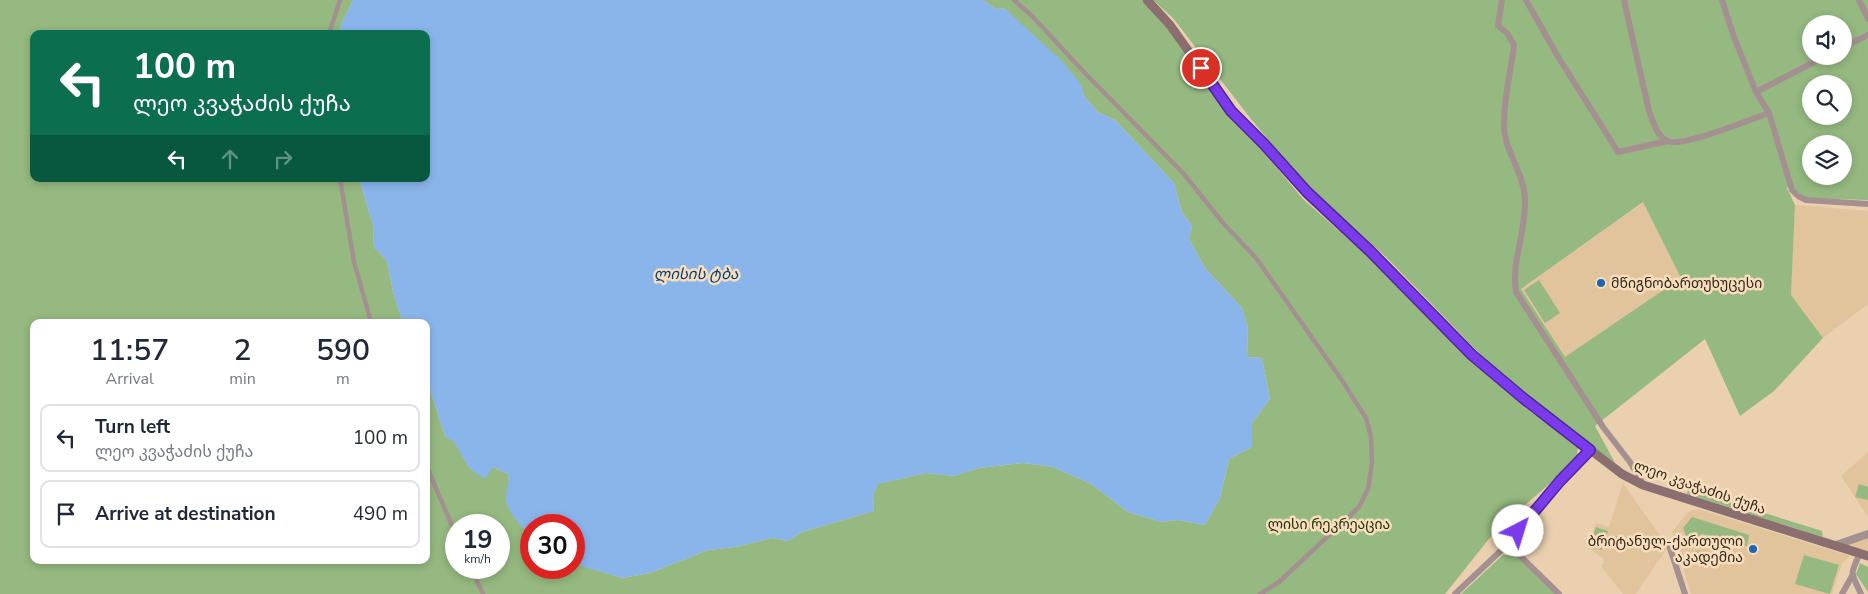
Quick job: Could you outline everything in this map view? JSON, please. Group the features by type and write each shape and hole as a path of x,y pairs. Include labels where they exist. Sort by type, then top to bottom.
{"main road":[{"name":"ლეო კვაჭაძის ქუჩა","path":"1147,0 1170,25 1231,111 1307,192 1370,251 1472,355 1523,398 1590,450 1622,474 1643,485 1864,554"}],"street":[{"path":"330,30 340,0"},
{"path":"1014,0 1033,17 1183,173 1224,224 1256,258 1339,376 1366,418 1371,437 1372,462 1368,489 1359,506 1330,536 1279,582 1260,594"},
{"path":"1502,0 1498,26 1506,33 1514,45 1504,120 1512,158 1522,178 1525,202 1514,284 1516,292 1603,427 1630,462 1643,485"},
{"path":"1526,0 1618,152 1668,141 1678,143 1705,136 1769,113"},
{"path":"1624,0 1649,111 1660,135 1668,141"},
{"path":"1722,0 1734,37 1756,92 1769,113 1792,190 1806,200 1868,204"},
{"path":"1859,0 1868,20"},
{"path":"1852,43 1868,35"},
{"path":"1756,92 1808,65"},
{"path":"341,182 354,262 370,319"},
{"path":"1455,594 1508,544 1566,474 1590,450"},
{"path":"430,474 447,514"},
{"path":"1836,545 1868,534"},
{"path":"1508,544 1559,594"},
{"path":"1669,545 1685,594"},
{"path":"1842,594 1852,576 1853,567 1864,554"},
{"path":"1852,576 1861,594"},
{"path":"476,579 483,594"}],"shaded area":[{"name":"მწიგნობართუხუცესი","path":"1644,202 1681,278 1565,357 1521,289"},
{"path":"1795,205 1868,211 1868,304 1823,338 1791,296"},
{"path":"1868,452 1868,517 1841,476"},
{"path":"1623,483 1668,547 1636,594 1623,594 1601,566 1604,562 1603,558 1587,547 1596,523 1609,527"},
{"name":"ბრიტანულ-ქართული აკადემია","path":"1698,509 1850,556 1842,564 1832,594 1691,594 1672,532 1687,513"},
{"path":"1868,534 1868,556 1836,545"}],"green space":[{"name":"ლისი რეკრეაცია","path":"0,0 353,0 340,30 30,30 30,182 360,182 373,225 374,247 387,261 394,296 402,319 30,319 30,564 430,564 430,389 445,436 454,441 470,469 493,467 508,474 509,481 506,498 508,507 520,522 520,579 585,579 585,566 622,578 650,573 708,550 735,547 772,538 788,541 802,532 874,511 873,496 877,484 926,473 954,476 979,468 1023,463 1053,467 1091,484 1128,512 1161,522 1178,520 1205,525 1220,498 1229,459 1252,447 1252,423 1270,399 1262,358 1247,357 1248,328 1242,308 1205,268 1189,239 1192,226 1182,212 1174,183 1115,120 1098,112 1084,96 1080,84 1004,8 996,9 983,0 1142,0 1146,3 1168,27 1262,147 1260,148 1303,199 1363,252 1468,359 1532,413 1578,447 1576,461 1496,530 1445,594 0,594"},
{"path":"1153,0 1868,0 1868,200 1806,198 1795,190 1791,182 1787,188 1795,205 1791,295 1823,338 1774,391 1740,416 1705,339 1595,426 1615,463 1529,398 1483,357 1388,259 1300,178 1251,119 1173,18","holes":["1643,202 1681,278 1565,357 1521,289"]},
{"path":"1539,280 1560,313 1545,323 1524,290"},
{"path":"1859,484 1868,487 1868,500 1855,497"},
{"path":"1688,489 1822,531 1823,537 1687,494"},
{"path":"1692,517 1749,535 1747,546 1723,538 1701,534 1692,543 1688,541 1683,528"},
{"path":"1596,527 1608,531 1601,550 1589,546"},
{"path":"1616,536 1626,543 1621,551 1616,548 1613,542"},
{"path":"1693,551 1707,552 1706,562 1699,561"},
{"path":"1503,555 1514,555 1520,558 1556,594 1461,594"},
{"path":"1804,555 1839,565 1830,594 1795,584"},
{"path":"1860,563 1868,567 1868,592 1856,574"}],"water":[{"name":"ლისის ტბა","path":"353,0 983,0 996,9 1004,8 1061,60 1081,84 1084,96 1098,112 1115,120 1174,183 1182,212 1192,226 1189,239 1205,268 1242,308 1248,328 1247,357 1262,358 1270,399 1252,423 1252,447 1229,459 1220,498 1205,525 1178,520 1161,522 1128,512 1091,484 1053,467 1023,463 979,468 954,476 926,473 878,484 873,496 874,511 802,532 788,541 772,538 735,547 708,550 650,573 622,578 585,567 585,514 520,514 520,524 506,502 508,474 493,467 485,479 470,469 454,442 445,436 430,389 430,319 402,319 394,296 387,261 374,247 373,225 360,182 430,182 430,30 340,30"}],"place":[{"name":"მწიგნობართუხუცესი","path":"1601,283"},
{"name":"ბრიტანულ-ქართული აკადემია","path":"1753,549"}],"route":[{"path":"1201,68 1231,111 1307,192 1370,251 1472,355 1523,398 1590,450 1578,460 1518,531"}]}
